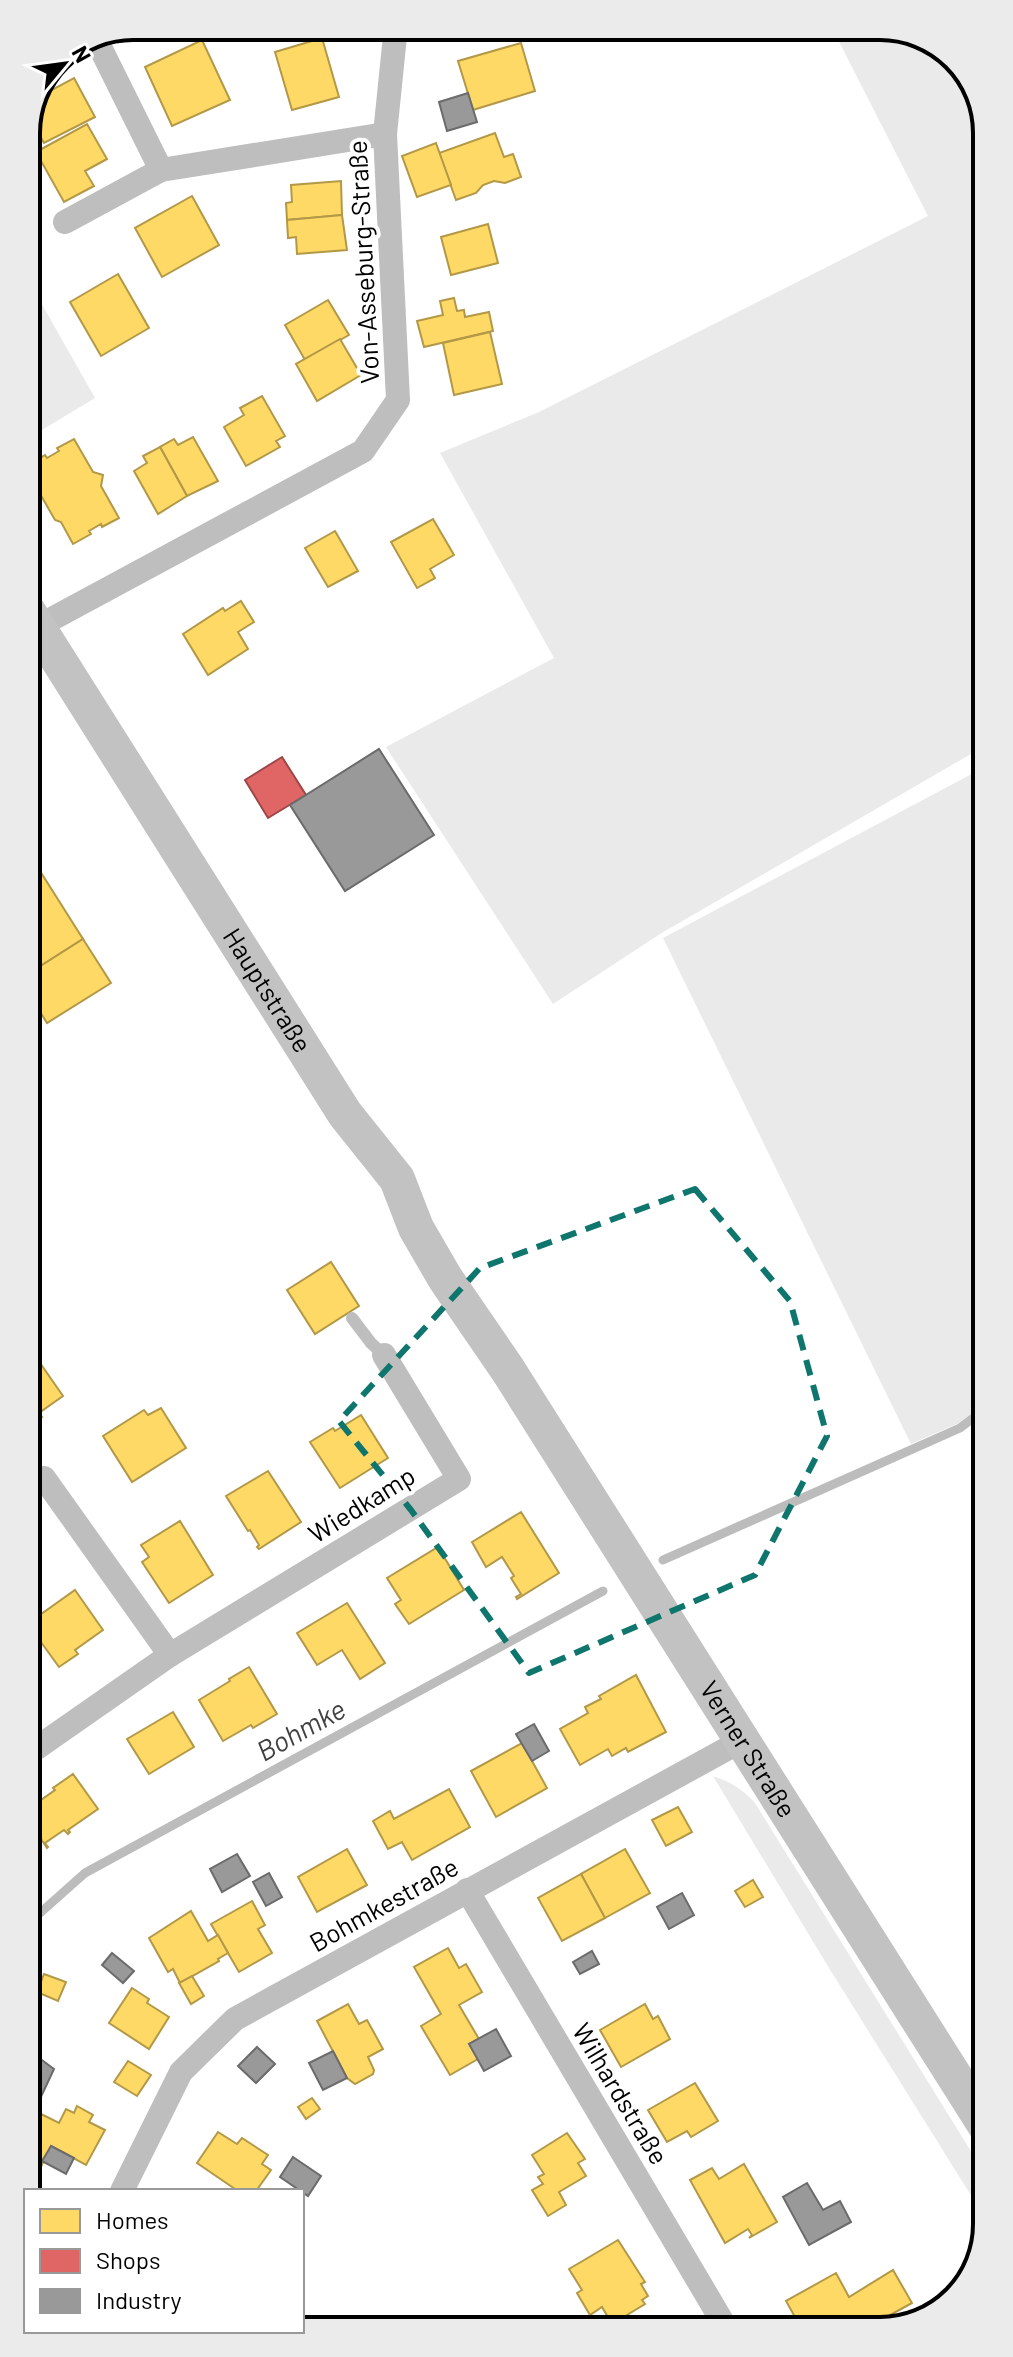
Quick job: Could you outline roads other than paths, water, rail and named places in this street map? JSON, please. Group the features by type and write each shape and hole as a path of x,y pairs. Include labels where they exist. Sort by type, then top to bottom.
{"main road":[{"name":"Hauptstraße","path":"40,631 345,1114 397,1179 423,1241 508,1370"},
{"name":"Verner Straße","path":"508,1370 973,2106"}],"street":[{"name":"Von-Asseburg-Straße","path":"40,614 363,451 398,400 385,134 395,40"},
{"path":"100,46 161,170"},
{"path":"65,222 161,170 385,134"},
{"name":"Wiedkamp","path":"40,1746 170,1655 459,1479 384,1355"},
{"path":"44,1478 170,1655"},
{"name":"Bohmkestraße","path":"123,2189 181,2072 235,2019 743,1740"},
{"name":"Wilhardstraße","path":"467,1890 720,2317"}],"lane":[{"path":"352,1318 384,1355"}],"waterway":[{"path":"663,1560 960,1428 973,1418"},
{"name":"Bohmke","path":"40,1913 85,1873 603,1591"}]}
